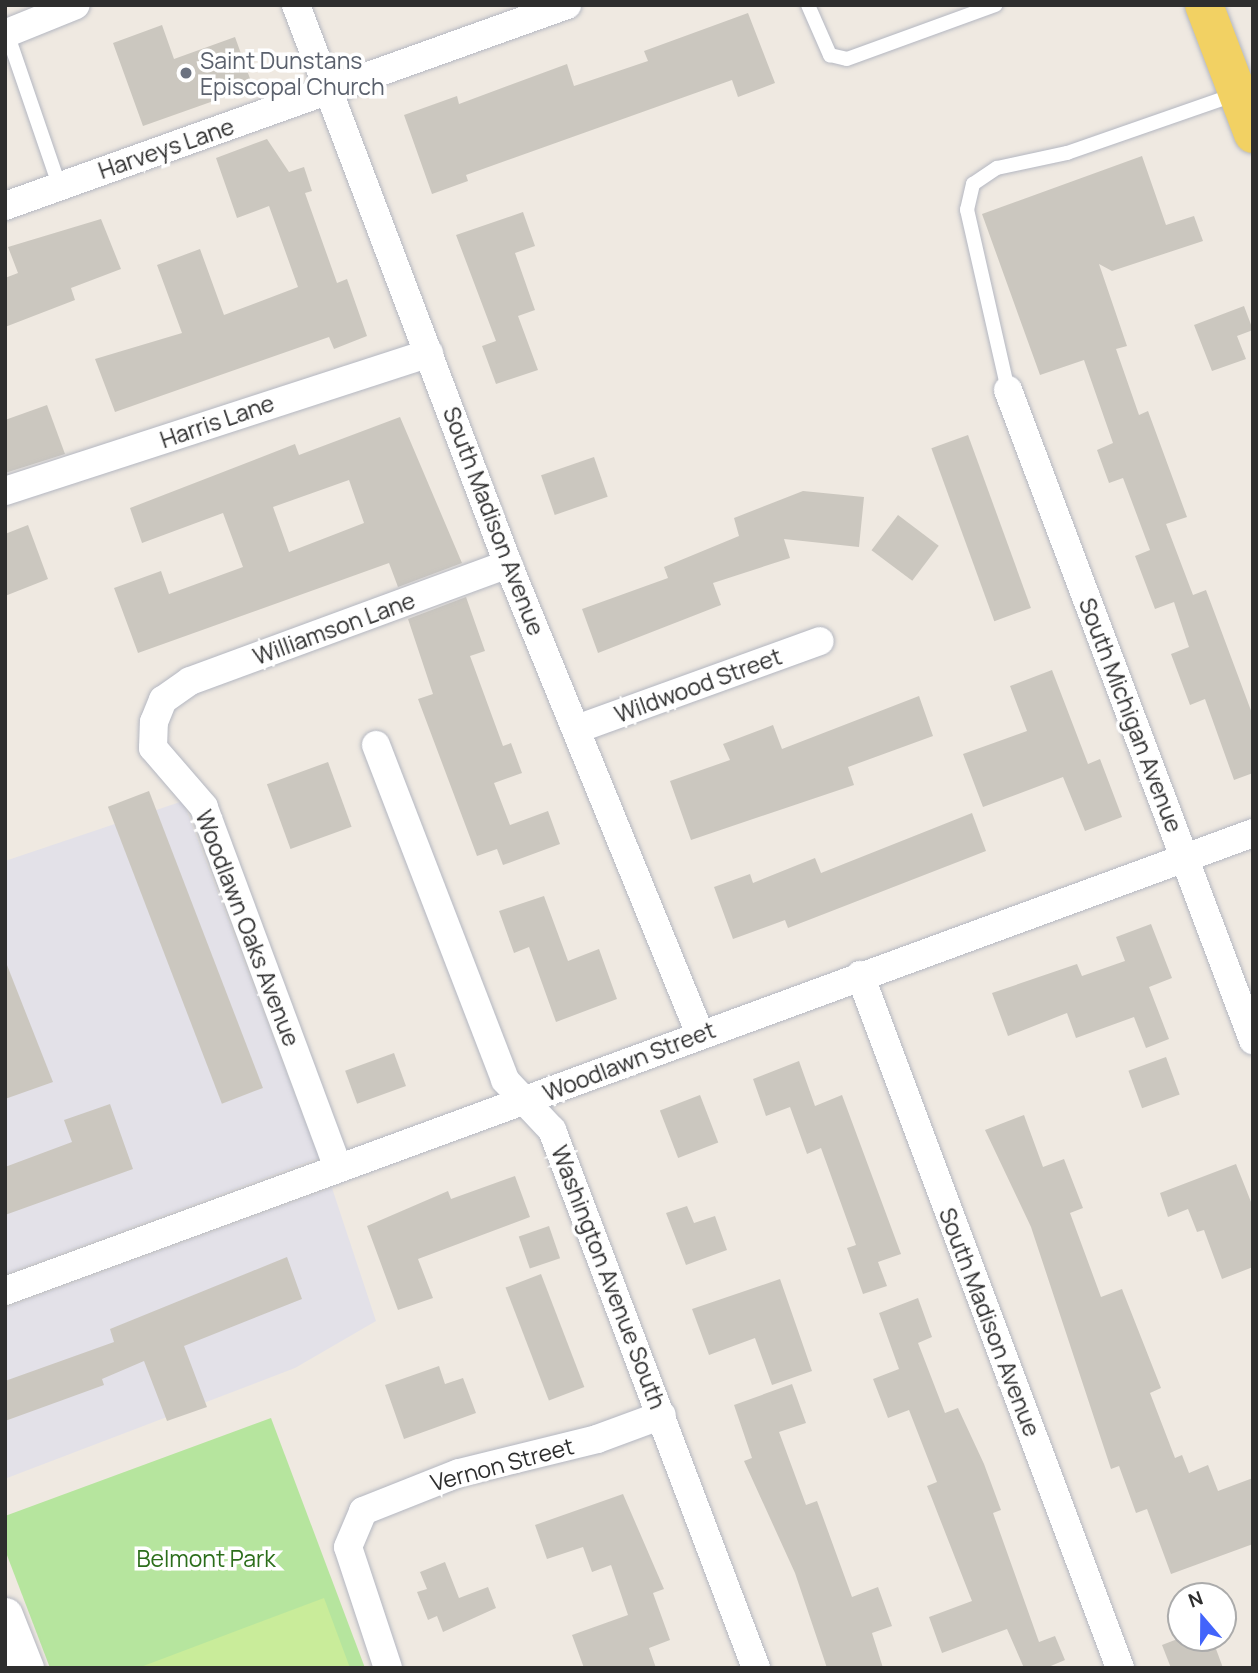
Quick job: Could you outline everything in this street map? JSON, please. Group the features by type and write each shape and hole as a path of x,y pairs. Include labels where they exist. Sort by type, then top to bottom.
{"main road":[{"path":"1204,5 1253,134"}],"street":[{"path":"7,33 76,5"},
{"name":"South Madison Avenue","path":"296,5 508,564 700,1034"},
{"name":"Harveys Lane","path":"5,206 567,5"},
{"name":"Harris Lane","path":"5,491 429,353"},
{"name":"South Michigan Avenue","path":"1008,390 1253,1040"},
{"name":"Williamson Lane","path":"163,700 190,681 508,564"},
{"name":"Wildwood Street","path":"577,729 820,641"},
{"name":"Woodlawn Oaks Avenue","path":"163,700 153,748 204,807 338,1168"},
{"name":"Washington Avenue South","path":"376,745 505,1080 552,1130 756,1668"},
{"name":"Woodlawn Street","path":"5,1291 1253,833"},
{"name":"South Madison Avenue","path":"860,975 1120,1668"},
{"name":"Vernon Street","path":"388,1668 352,1570 351,1527 381,1499 662,1415"},
{"path":"5,1615 26,1668"}],"lane":[{"path":"808,5 830,55 847,59 995,5"},
{"path":"7,33 59,185"},
{"path":"1008,390 969,222 973,184 997,168 1067,153 1238,94"}],"shaded area":[{"path":"183,801 319,1158 5,1274 5,861"},
{"path":"332,1188 376,1321 295,1368 7,1478 5,1308"}],"green space":[{"name":"Belmont Park","path":"271,1418 365,1668 50,1668 5,1550 5,1516"},
{"path":"324,1598 350,1668 138,1668"}],"building":[{"path":"748,13 775,83 738,97 732,80 466,175 468,181 432,194 404,115 457,96 459,104 567,64 574,86 648,61 644,51"},
{"name":"Saint Dunstans Episcopal Church","path":"162,25 174,59 235,37 253,87 143,126 113,43"},
{"path":"267,139 289,172 304,167 312,191 305,193 337,283 347,279 367,336 334,349 329,337 115,412 95,359 182,333 157,265 200,249 224,315 298,287 269,206 237,218 216,158"},
{"path":"1142,156 1166,225 1194,216 1203,241 1112,271 1099,264 1127,346 1116,349 1139,415 1148,411 1187,517 1166,524 1193,595 1206,590 1253,716 1253,773 1234,780 1205,699 1190,705 1171,654 1189,647 1174,602 1155,609 1135,556 1150,550 1123,478 1109,483 1097,450 1113,443 1084,360 1040,375 982,214"},
{"path":"523,212 535,246 515,253 535,310 518,316 538,370 496,384 482,346 496,341 456,235"},
{"path":"101,219 121,269 71,288 75,300 5,327 5,278 18,273 8,247"},
{"path":"1244,306 1253,330 1237,336 1246,359 1212,371 1194,325"},
{"path":"47,405 65,454 5,473 5,420"},
{"path":"400,417 462,563 398,587 389,563 138,653 114,588 161,571 169,594 243,567 223,513 142,543 130,508 295,444 299,455","holes":["349,480 364,523 289,552 273,507"]},
{"path":"968,435 1031,608 994,621 931,448"},
{"path":"594,457 608,497 555,515 541,475"},
{"path":"803,491 864,497 859,547 784,539 790,558 713,583 721,605 598,653 582,609 668,578 664,567 739,536 734,518"},
{"path":"898,515 939,546 912,581 872,550"},
{"path":"28,525 48,579 5,596 5,534"},
{"path":"466,597 485,651 470,656 503,746 511,743 522,773 494,783 510,825 548,811 560,844 503,865 497,849 477,856 418,699 433,694 408,619"},
{"path":"1052,670 1088,764 1100,759 1122,817 1085,831 1063,777 983,807 963,754 1027,731 1010,686"},
{"path":"919,696 933,736 848,767 854,785 691,840 670,781 730,760 723,744 773,725 782,749"},
{"path":"328,762 352,827 291,849 267,784"},
{"path":"149,791 263,1088 222,1104 108,807"},
{"path":"972,813 986,851 788,928 785,920 733,939 714,887 750,874 753,883 815,858 821,873"},
{"path":"544,896 568,961 599,949 617,999 556,1022 529,947 514,953 499,911"},
{"path":"1151,924 1172,978 1149,987 1169,1039 1146,1048 1134,1017 1076,1038 1067,1013 1008,1036 992,993 1077,964 1082,976 1125,961 1116,937"},
{"path":"5,960 53,1082 5,1099"},
{"path":"394,1053 406,1086 357,1104 345,1071"},
{"path":"1166,1057 1180,1095 1142,1108 1128,1071"},
{"path":"799,1061 815,1106 842,1095 901,1254 878,1262 887,1286 863,1294 847,1248 856,1245 821,1148 807,1154 790,1107 766,1116 753,1079"},
{"path":"700,1095 718,1143 678,1158 660,1110"},
{"path":"110,1104 133,1169 5,1215 5,1167 72,1142 64,1120"},
{"path":"1024,1115 1043,1167 1064,1159 1083,1208 1070,1213 1101,1297 1122,1289 1161,1388 1150,1393 1175,1458 1182,1455 1189,1473 1208,1465 1218,1491 1253,1478 1253,1544 1171,1574 1147,1509 1136,1513 1119,1466 1111,1469 1031,1227 985,1130"},
{"path":"1236,1164 1253,1207 1253,1267 1222,1279 1204,1230 1197,1232 1188,1209 1168,1217 1160,1193"},
{"path":"515,1176 530,1217 418,1259 433,1298 398,1310 367,1226 448,1191 451,1199"},
{"path":"687,1206 694,1223 715,1216 727,1250 686,1265 666,1213"},
{"path":"549,1226 560,1258 530,1269 519,1236"},
{"path":"287,1257 302,1299 184,1346 207,1407 167,1421 144,1361 102,1379 104,1385 5,1421 5,1381 114,1342 110,1329"},
{"path":"541,1274 584,1387 549,1401 506,1288"},
{"path":"780,1279 812,1371 772,1385 755,1338 709,1355 692,1309"},
{"path":"918,1298 932,1337 918,1343 945,1413 958,1408 984,1464 1001,1510 993,1513 1039,1642 1055,1636 1065,1660 1046,1668 1024,1668 1007,1629 942,1653 929,1617 972,1601 927,1486 937,1482 909,1410 888,1418 873,1379 899,1369 879,1313"},
{"path":"439,1366 445,1384 463,1378 476,1413 404,1439 385,1385"},
{"path":"792,1384 806,1423 779,1432 806,1505 817,1501 852,1597 878,1587 892,1626 872,1633 883,1668 827,1668 795,1573 744,1461 752,1458 734,1405"},
{"path":"623,1494 664,1589 653,1593 670,1640 649,1648 656,1668 584,1668 572,1635 628,1615 611,1565 592,1572 583,1547 547,1559 535,1525"},
{"path":"445,1562 459,1598 488,1587 496,1608 443,1632 437,1616 428,1620 417,1592 427,1589 420,1572"},
{"path":"1167,1643 1167,1652 1217,1652 1223,1668 1171,1668 1162,1645"}],"place":[{"name":"Saint Dunstans Episcopal Church","path":"186,73"}]}
